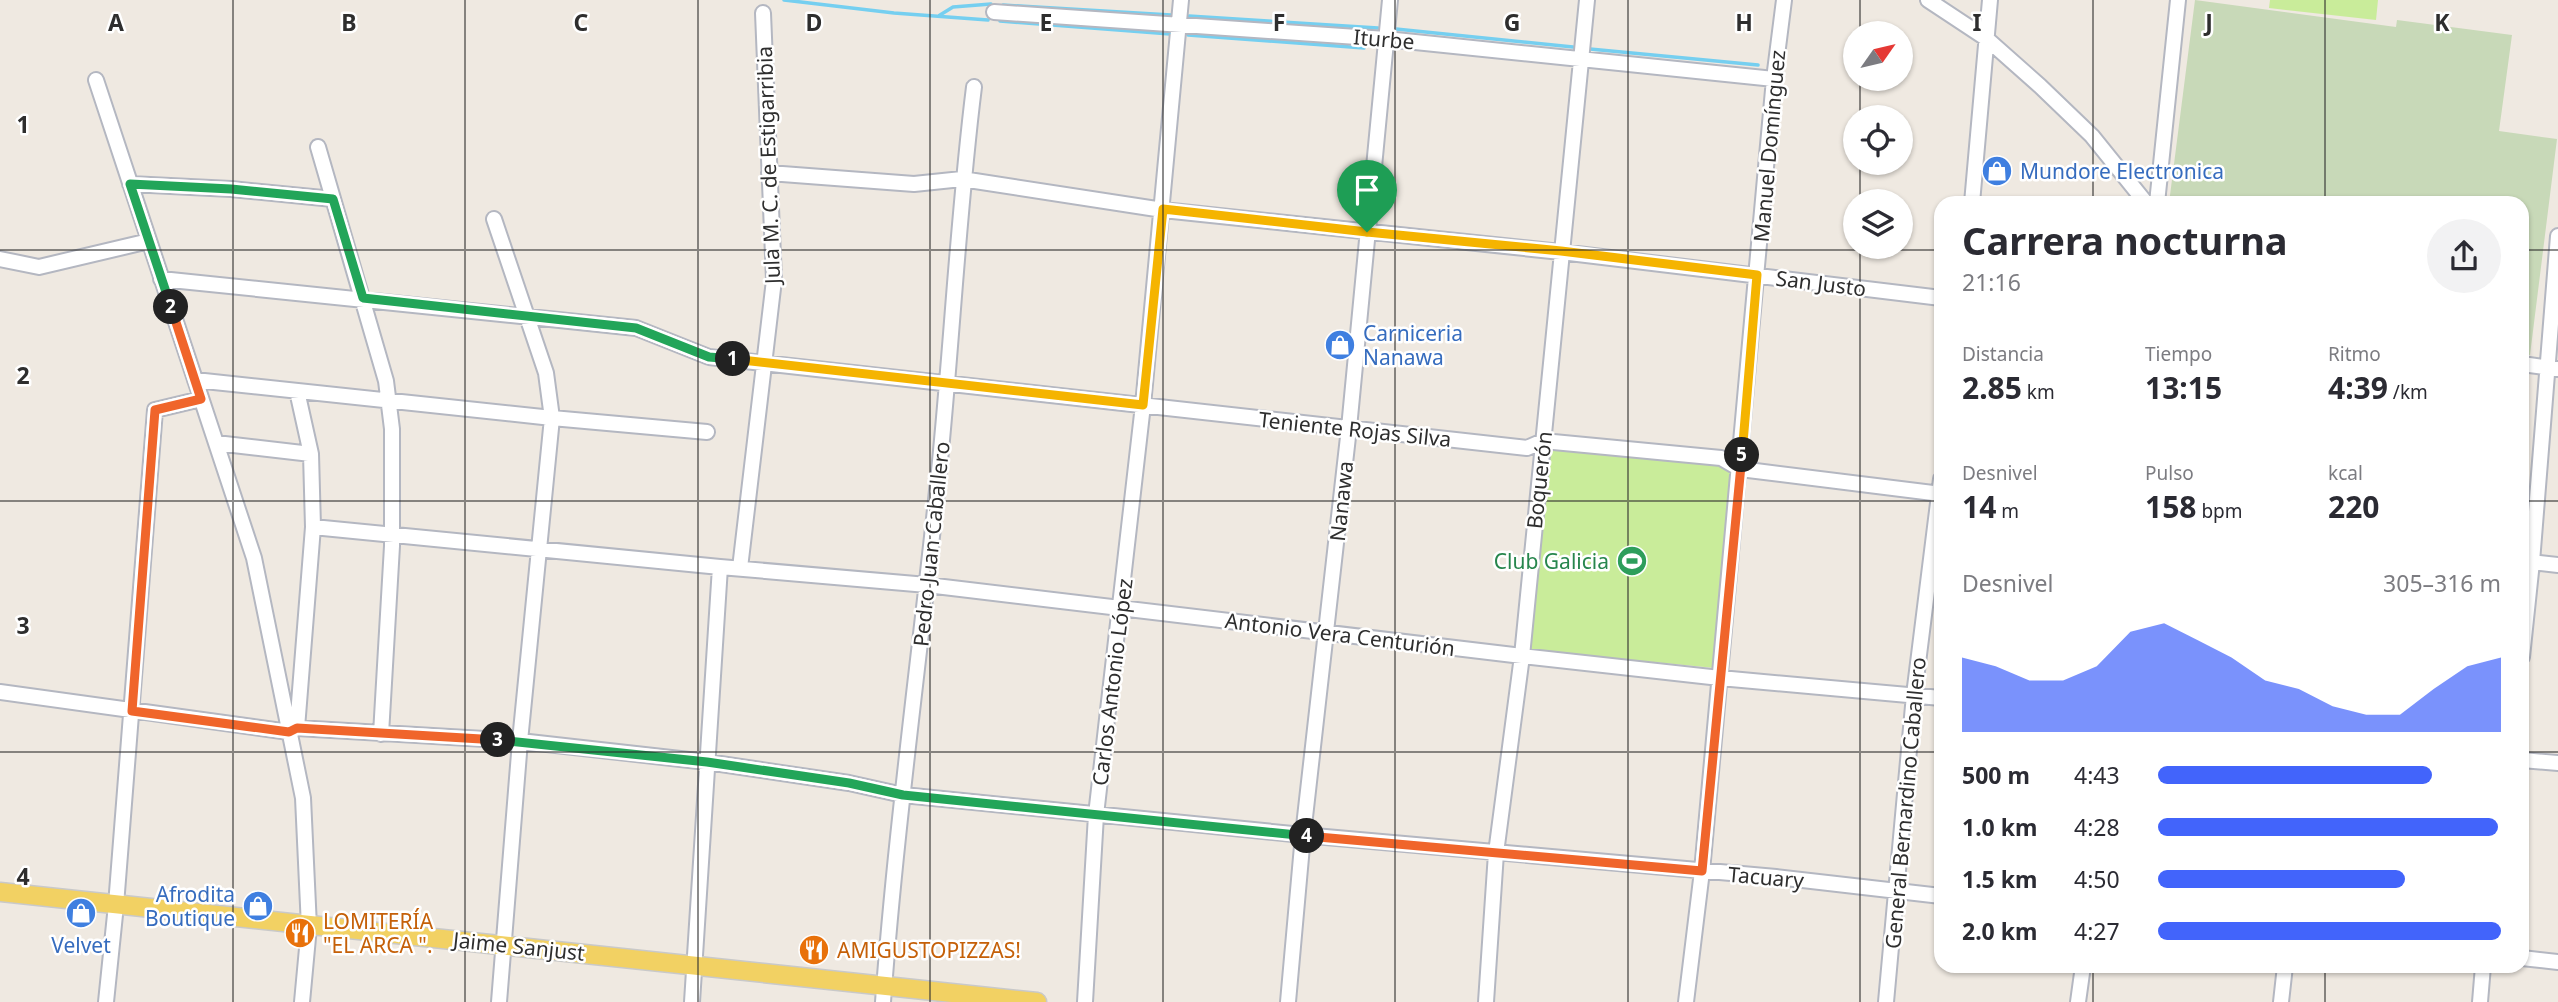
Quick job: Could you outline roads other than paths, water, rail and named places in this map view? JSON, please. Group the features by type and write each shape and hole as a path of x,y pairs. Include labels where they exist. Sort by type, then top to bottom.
{"main road":[{"name":"Jaime Sanjust","path":"0,892 309,927 695,964 884,993 1037,1002"}],"street":[{"name":"Carlos Antonio López","path":"1085,1002 1096,815 1143,405 1181,0"},
{"name":"Nanawa","path":"1289,1002 1303,835 1349,428 1390,0"},
{"name":"Boquerón","path":"1486,1002 1496,853 1522,656 1587,0"},
{"name":"Manuel Domínguez","path":"1686,1002 1702,871 1774,79 1784,0"},
{"path":"1928,0 1987,39 2040,86 2092,136 2140,196"},
{"path":"1973,196 1990,0"},
{"path":"2158,196 2178,0"},
{"name":"Iturbe","path":"994,12 1386,39 1774,79"},
{"name":"Jula M. C. de Estigarribia","path":"740,568 774,280 763,13"},
{"path":"96,80 254,558 293,730 303,797 309,927 302,1002"},
{"name":"Pedro Juan Caballero","path":"884,993 948,383 962,179 974,87"},
{"path":"318,146 363,298 389,401 392,429 392,535 381,734"},
{"name":"San Justo","path":"769,173 914,184 962,179 1163,209 1561,251 1934,297"},
{"path":"130,184 231,189 333,199"},
{"path":"494,219 547,373 552,418 520,741 499,1002"},
{"path":"2529,546 2552,368 2558,236"},
{"path":"0,259 39,267 149,240"},
{"name":"Teniente Rojas Silva","path":"162,279 636,328 709,357 1527,449 1543,441 1721,458 1740,469 1934,493"},
{"path":"2529,365 2552,368"},
{"path":"195,380 708,432"},
{"path":"293,730 313,527 311,454 297,391"},
{"path":"106,1002 155,410 201,399"},
{"path":"216,443 311,454"},
{"name":"Antonio Vera Centurión","path":"313,527 927,585 1522,656 1720,678 1934,697"},
{"name":"General Bernardino Caballero","path":"1886,1002 1914,695 1934,540"},
{"path":"2529,561 2558,565"},
{"path":"692,1002 720,567"},
{"name":"Tacuary","path":"0,692 293,730 520,741 707,762 849,783 903,795 1934,895"},
{"path":"2529,761 2558,763"},
{"path":"2529,959 2558,962"},
{"path":"2078,1002 2081,973"},
{"path":"2281,1002 2284,973"},
{"path":"2480,1002 2482,973"}],"waterway":[{"path":"784,0 894,13 988,20"},
{"path":"940,15 953,7 991,4"},
{"path":"1003,5 1171,15"},
{"path":"1189,16 1378,28"},
{"path":"1000,21 1170,34"},
{"path":"1396,29 1573,47"},
{"path":"1188,35 1364,48"},
{"path":"1590,49 1758,65"}],"place":[{"name":"Mundore Electronica","path":"1997,171"},
{"name":"Carniceria Nanawa","path":"1340,345"},
{"name":"Club Galicia","path":"1632,561"},
{"name":"Afrodita Boutique","path":"258,906"},
{"name":"Velvet","path":"81,913"},
{"name":"LOMITERÍA \"EL ARCA \".","path":"300,933"},
{"name":"AMIGUSTOPIZZAS!","path":"814,950"}]}
